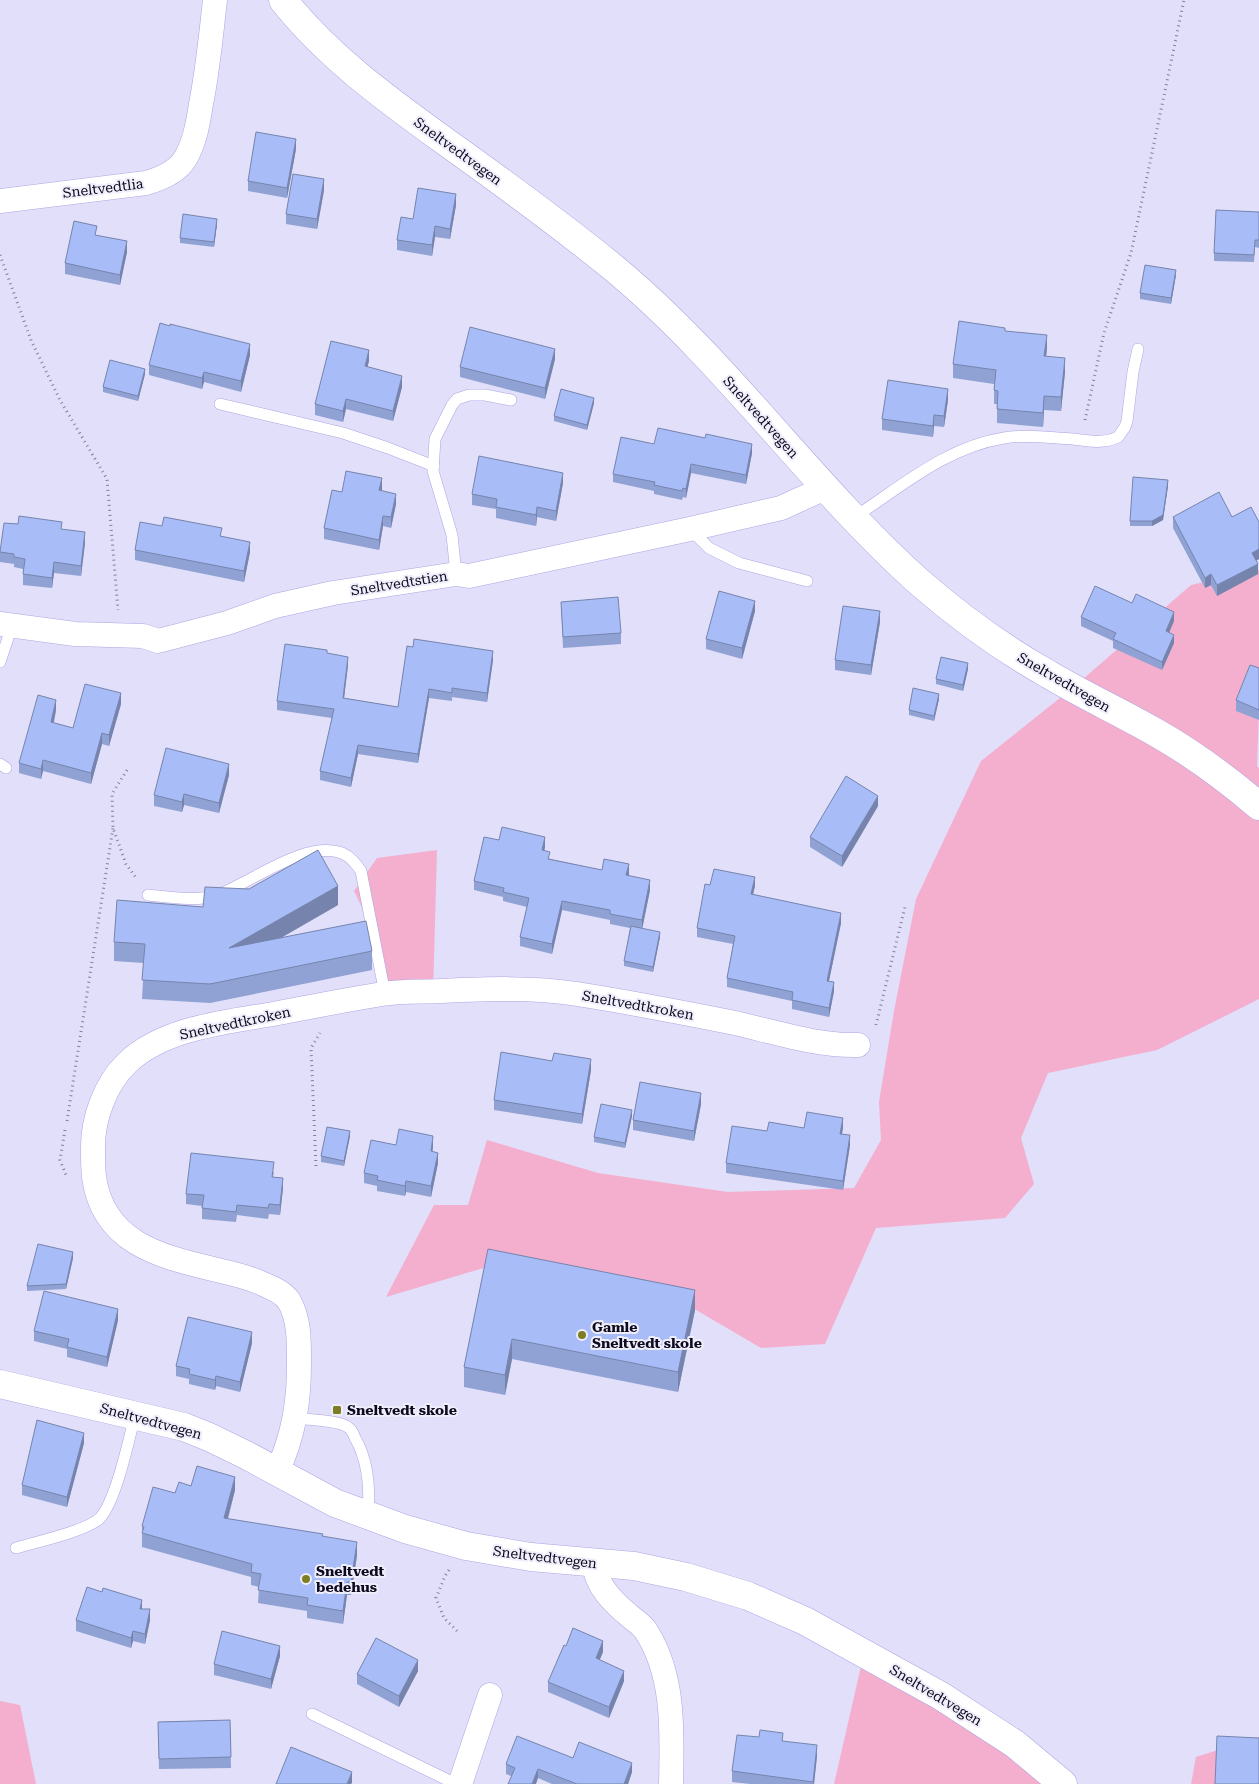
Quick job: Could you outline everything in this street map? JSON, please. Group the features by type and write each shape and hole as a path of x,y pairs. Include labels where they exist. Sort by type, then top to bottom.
{"main road":[{"name":"Sneltvedtvegen","path":"283,0 340,60 396,106 564,228 630,282 721,373 825,488 919,581 988,636 1048,674 1157,733 1198,758 1259,806"},
{"name":"Sneltvedtvegen","path":"0,1384 135,1415 208,1436 334,1503 405,1529 466,1546 531,1557 634,1566 686,1577 748,1596 805,1621 941,1696 1014,1744 1063,1784"}],"street":[{"name":"Sneltvedtlia","path":"0,201 146,183 160,179 175,170 184,160 196,133 206,80 215,0"},
{"name":"Sneltvedtstien","path":"6,625 75,634 143,636 158,641 227,623 275,606 333,593 456,574 470,576 690,529 781,508 825,488"},
{"name":"Sneltvedtkroken","path":"277,1472 296,1418 299,1388 297,1324 288,1300 280,1292 254,1280 171,1259 152,1251 123,1234 103,1210 94,1178 93,1141 101,1104 117,1074 128,1062 144,1050 165,1039 197,1028 338,1002 386,994 498,988 575,994 726,1022 824,1043 858,1045"},
{"path":"594,1563 595,1572 606,1594 645,1629 659,1655 668,1688 672,1728 671,1784"},
{"path":"458,1784 490,1695"}],"lane":[{"path":"854,518 937,462 971,446 1005,438 1042,437 1100,442 1118,438 1125,427 1138,349"},
{"path":"456,574 452,535 433,471 435,439 457,399 469,395 485,395 511,400"},
{"path":"220,404 343,433 434,466"},
{"path":"690,529 709,548 739,563 807,580"},
{"path":"0,662 6,625"},
{"path":"148,895 189,898 216,896 301,856 325,851 341,853 355,862 361,872 386,994"},
{"path":"16,1548 84,1528 100,1518 112,1496 135,1415"},
{"path":"296,1418 340,1424 350,1428 361,1449 366,1468 369,1501 368,1516"},
{"path":"312,1714 458,1784"}],"path":[{"path":"1081,440 1104,333 1131,253 1184,0"},
{"path":"0,255 32,340 60,400 107,479 120,635"},
{"path":"67,1179 60,1160 113,828 112,794 127,770"},
{"path":"113,828 126,864 148,895"},
{"path":"858,1045 871,1037 878,1019 889,966 905,907"},
{"path":"316,1166 311,1048 338,1002"},
{"path":"457,1631 444,1618 436,1598 445,1576 466,1546"}],"shaded area":[{"path":"1259,570 1257,766 1259,768 1259,999 1157,1050 1048,1073 1021,1138 1034,1184 1005,1218 876,1228 825,1344 761,1348 691,1307 497,1264 386,1297 434,1205 468,1205 487,1140 598,1173 728,1192 854,1188 881,1140 879,1102 894,1011 916,899 981,761 1075,686 1191,585"},
{"path":"437,850 433,994 384,999 369,922 354,891 377,858"},
{"path":"865,1649 978,1719 1045,1784 834,1784"},
{"path":"0,1701 20,1705 36,1784 0,1784"},
{"path":"1259,1737 1259,1784 1191,1784 1196,1757"}],"building":[{"path":"256,132 296,139 287,188 248,181"},
{"path":"293,174 324,179 317,219 286,214"},
{"path":"418,188 456,194 450,229 435,226 432,245 397,240 401,217 413,219"},
{"path":"1216,210 1259,212 1259,240 1255,240 1254,255 1214,253"},
{"path":"183,214 217,219 214,242 180,238"},
{"path":"74,221 97,226 95,235 127,241 120,275 65,263"},
{"path":"1145,265 1176,270 1171,298 1140,293"},
{"path":"959,321 1005,328 1005,331 1047,335 1044,356 1065,358 1061,397 1044,396 1043,413 997,409 998,391 994,390 996,370 953,364"},
{"path":"160,323 250,344 241,381 204,372 202,378 149,365"},
{"path":"470,327 555,349 545,388 460,367"},
{"path":"331,341 369,350 365,366 402,376 393,411 346,399 343,411 315,404"},
{"path":"110,360 145,369 138,396 103,387"},
{"path":"888,380 948,389 944,416 934,415 933,426 882,419"},
{"path":"561,389 594,398 587,425 554,416"},
{"path":"658,428 705,438 706,434 752,444 746,475 691,464 686,489 683,488 682,491 654,485 655,482 613,474 621,437 654,444"},
{"path":"479,456 563,473 556,511 537,507 536,515 496,507 497,499 472,494"},
{"path":"346,471 382,478 379,490 396,494 391,517 383,516 379,540 324,528 332,490 342,492"},
{"path":"1133,477 1168,480 1163,515 1152,521 1130,521"},
{"path":"1219,492 1232,517 1251,507 1259,522 1259,549 1252,553 1258,564 1217,585 1211,574 1205,578 1173,517"},
{"path":"19,516 62,522 61,529 85,532 81,566 54,562 52,578 23,574 25,559 14,557 14,554 0,552 4,523 18,524"},
{"path":"164,517 222,528 220,536 250,542 244,571 135,550 140,522 162,526"},
{"path":"1095,586 1132,603 1136,594 1174,612 1166,631 1174,635 1162,662 1113,639 1116,633 1081,617"},
{"path":"719,591 755,601 742,648 706,639"},
{"path":"618,597 621,633 563,637 561,602"},
{"path":"843,606 880,611 871,665 835,660"},
{"path":"414,639 493,651 487,693 452,688 452,693 429,689 418,754 358,745 351,778 320,771 334,709 277,701 285,644 327,650 327,653 348,657 343,698 398,707 407,646 413,647"},
{"path":"941,657 968,663 963,685 936,679"},
{"path":"1250,665 1259,668 1259,710 1236,700"},
{"path":"85,684 121,693 109,735 102,733 91,773 43,760 41,769 19,763 38,695 56,700 51,722 73,728"},
{"path":"913,688 939,694 934,716 909,710"},
{"path":"166,748 229,764 219,803 184,794 182,802 154,795"},
{"path":"846,776 878,796 842,856 810,837"},
{"path":"502,827 545,837 542,850 550,852 548,859 602,870 604,859 629,864 626,875 650,880 642,920 610,914 610,910 562,901 552,944 520,937 529,898 503,892 504,888 474,881 484,837 499,840"},
{"path":"318,850 338,886 229,948 366,921 372,951 210,984 142,980 145,944 114,942 117,900 203,907 205,887 249,889"},
{"path":"714,869 755,877 751,894 841,913 827,981 834,982 829,1008 792,1000 793,992 727,978 735,936 697,928 705,884 710,885"},
{"path":"631,926 660,932 653,967 624,961"},
{"path":"501,1052 552,1061 554,1053 591,1059 582,1114 494,1100"},
{"path":"640,1082 701,1093 694,1131 633,1120"},
{"path":"601,1104 632,1110 625,1143 594,1137"},
{"path":"807,1112 843,1118 840,1134 850,1135 843,1181 726,1163 732,1126 767,1131 769,1122 804,1128"},
{"path":"327,1127 350,1131 344,1161 321,1156"},
{"path":"399,1129 433,1136 431,1151 438,1153 431,1186 406,1181 405,1186 377,1180 378,1176 364,1173 371,1140 396,1145"},
{"path":"191,1153 274,1162 272,1177 283,1178 280,1205 269,1204 268,1208 237,1205 236,1212 202,1208 204,1195 186,1194"},
{"path":"38,1244 73,1252 66,1284 27,1286"},
{"name":"Gamle Sneltvedt skole","path":"488,1249 695,1290 678,1372 512,1339 505,1375 464,1367"},
{"path":"44,1291 118,1309 107,1357 67,1347 69,1339 34,1331"},
{"path":"188,1317 252,1332 240,1382 216,1376 215,1380 189,1374 190,1369 176,1366"},
{"path":"37,1420 84,1433 67,1497 22,1485"},
{"path":"197,1466 235,1477 224,1518 323,1534 322,1536 357,1542 351,1582 347,1582 343,1611 307,1605 308,1598 258,1590 261,1574 251,1572 252,1564 142,1533 144,1527 142,1526 153,1487 175,1493 179,1482 191,1486"},
{"path":"87,1587 102,1592 103,1588 142,1600 140,1609 150,1609 145,1634 133,1631 131,1638 76,1620"},
{"path":"573,1628 603,1641 596,1658 624,1671 609,1707 548,1682"},
{"path":"222,1631 280,1646 271,1679 214,1664"},
{"path":"376,1638 418,1660 399,1696 357,1674"},
{"path":"230,1720 231,1757 159,1759 158,1722"},
{"path":"760,1730 783,1733 782,1741 817,1745 813,1782 732,1771 737,1735 759,1737"},
{"path":"517,1736 573,1758 579,1742 632,1763 624,1784 577,1784 538,1769 532,1784 508,1784 515,1768 506,1764"},
{"path":"1217,1736 1259,1738 1259,1784 1215,1784"},
{"path":"291,1747 352,1772 347,1784 276,1784"}],"place":[{"name":"Gamle Sneltvedt skole","path":"582,1335"},
{"name":"Sneltvedt skole","path":"337,1410"},
{"name":"Sneltvedt bedehus","path":"306,1579"}]}
